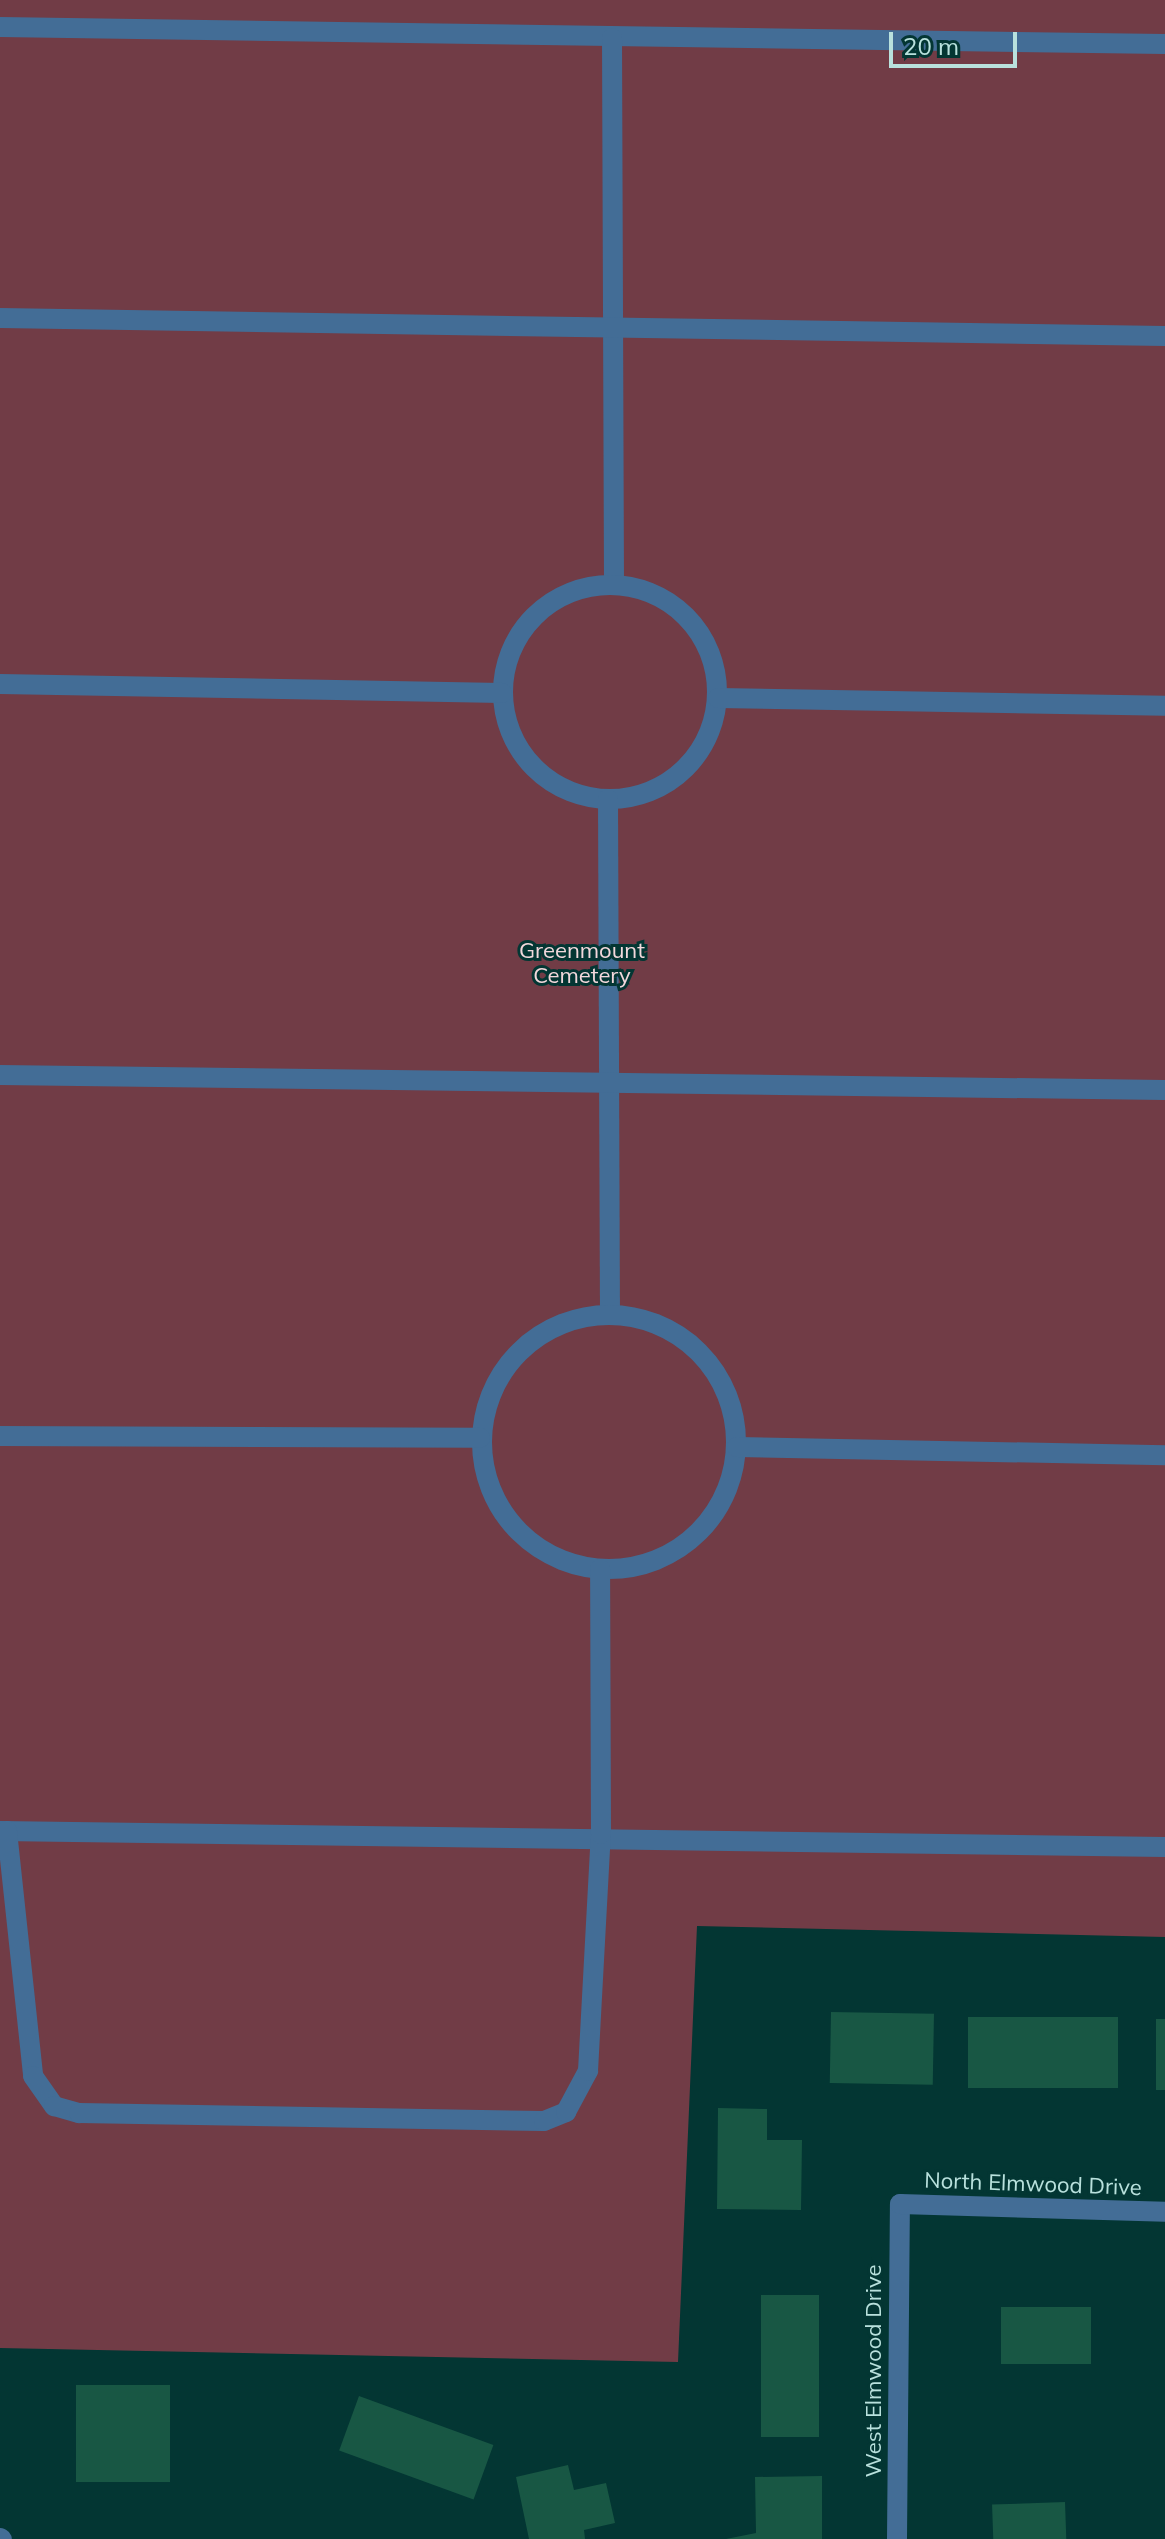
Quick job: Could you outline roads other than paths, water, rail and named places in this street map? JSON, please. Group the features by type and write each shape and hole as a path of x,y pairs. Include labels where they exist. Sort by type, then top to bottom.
{"street":[{"path":"0,27 1165,44"},
{"path":"612,38 617,326 614,585"},
{"path":"0,318 1165,336"},
{"path":"614,585 646,590 698,629 714,661 718,698 709,735 691,763 641,795 608,799 548,780 525,757 508,728 502,693 513,645 533,617 556,598 614,585"},
{"path":"0,684 502,693"},
{"path":"718,698 1165,706"},
{"path":"608,799 610,1314"},
{"path":"0,1075 608,1080 1165,1090"},
{"path":"610,1314 668,1328 697,1349 726,1391 737,1447 721,1503 697,1534 665,1557 600,1569 534,1546 505,1518 488,1487 480,1438 502,1371 525,1345 555,1325 610,1314"},
{"path":"0,1436 480,1438"},
{"path":"737,1447 1165,1455"},
{"path":"600,1569 601,1834 588,2071 566,2112 544,2121 79,2113 54,2106 33,2076 4,1831 601,1834 1165,1847"},
{"name":"North Elmwood Drive","path":"900,2204 1165,2212"},
{"name":"West Elmwood Drive","path":"897,2539 900,2204"}],"park label":[{"name":"Greenmount Cemetery","path":"582,962"}]}
